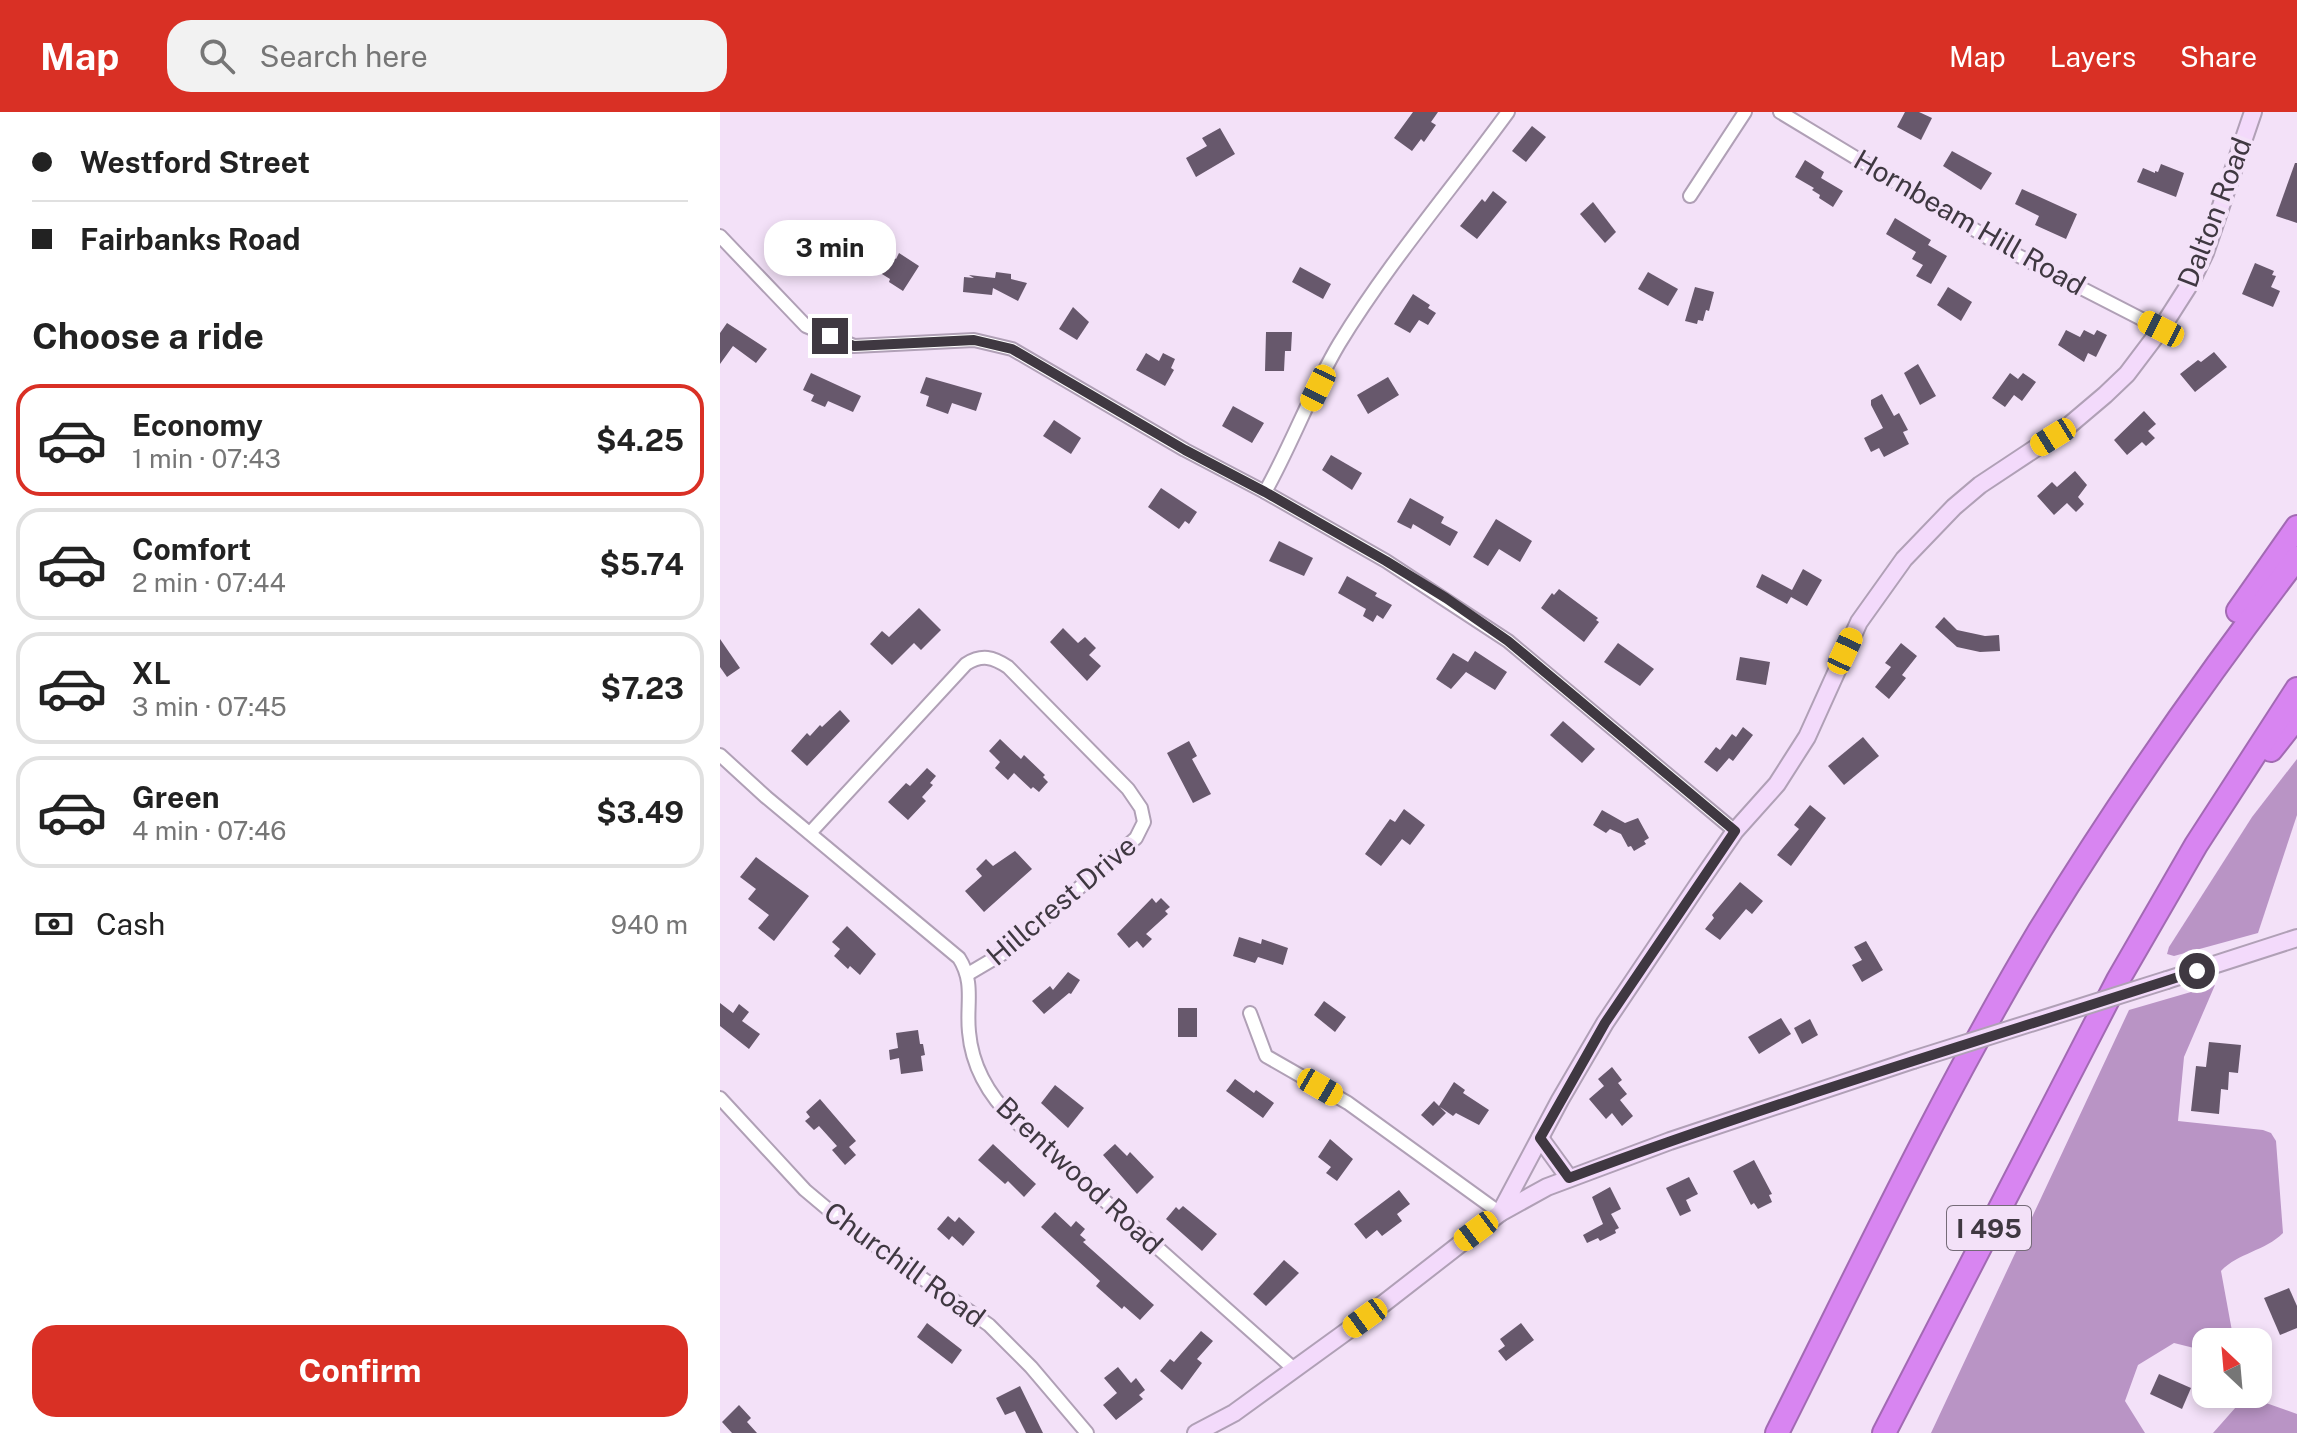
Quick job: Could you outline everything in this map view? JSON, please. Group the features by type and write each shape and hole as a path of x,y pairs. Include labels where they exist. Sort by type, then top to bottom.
{"highway":[{"path":"1777,1433 1962,1070 2040,931 2144,767 2212,650 2297,527"},
{"path":"2144,767 2297,558"},
{"name":"I 495","path":"1884,1433 2118,980 2196,845 2297,689"},
{"path":"2196,845 2297,717"}],"street":[{"path":"1265,492 1337,348 1374,288 1508,112"},
{"path":"1690,196 1745,112"},
{"name":"Hornbeam Hill Road","path":"1780,112 2013,253 2161,329"},
{"name":"Dalton Road","path":"1500,1213 1605,1023 1735,831 1777,784 1807,737 1859,622 1904,559 1980,485 2059,433 2105,395 2127,374 2161,329 2191,282 2205,253 2253,112"},
{"path":"720,236 806,326 854,346 974,340 1012,349 1185,450 1386,561 1508,641 1735,831"},
{"name":"Hillcrest Drive","path":"810,833 961,668 975,659 986,657 1008,667 1128,789 1141,808 1144,822 1136,838 1007,951 968,974"},
{"path":"720,755 953,951 968,974"},
{"path":"1196,1433 1234,1413 1365,1318 1500,1213 1547,1187 1670,1141 1913,1060 2297,938"},
{"name":"Brentwood Road","path":"968,974 971,1047 981,1076 997,1102 1294,1369"},
{"path":"1250,1013 1266,1056 1348,1103 1500,1213"},
{"name":"Churchill Road","path":"720,1098 816,1199 849,1227 989,1325 1031,1367 1087,1433"},
{"path":"1540,1138 1569,1178"}],"shaded area":[{"path":"2297,759 2297,815 2258,933 2174,956 2167,954 2252,817"},
{"path":"2215,985 2184,1057 2178,1121 2271,1133 2276,1141 2283,1233 2221,1271 2231,1328 2192,1328 2192,1348 2174,1343 2138,1365 2125,1401 2145,1433 1931,1433 2129,1010"},
{"path":"2272,1405 2297,1414 2297,1433 2213,1433 2235,1408 2272,1408"}],"building":[{"path":"1413,112 1438,112 1431,122 1436,125 1424,142 1421,139 1412,151 1394,138"},
{"path":"1905,112 1919,112 1932,118 1921,140 1897,127"},
{"path":"1532,126 1546,137 1526,162 1512,151"},
{"path":"1220,128 1235,154 1196,177 1186,158 1207,146 1202,138"},
{"path":"1952,151 1992,173 1981,190 1943,166"},
{"path":"1805,160 1824,172 1821,178 1843,191 1833,207 1819,198 1820,195 1812,190 1814,188 1795,177"},
{"path":"2297,163 2297,223 2276,216"},
{"path":"2161,164 2184,173 2176,197 2137,182 2143,168 2155,173"},
{"path":"2022,189 2077,214 2066,239 2035,225 2039,216 2015,204"},
{"path":"1493,191 1507,202 1477,239 1460,226 1482,199 1485,202"},
{"path":"1593,202 1616,232 1605,243 1580,214"},
{"path":"1895,218 1931,240 1928,245 1947,256 1931,284 1916,276 1923,265 1912,259 1916,252 1886,234"},
{"path":"796,221 826,249 814,261 800,247 795,252 780,236"},
{"path":"879,248 896,259 899,253 919,266 903,291 869,266"},
{"path":"2255,263 2274,271 2272,275 2276,276 2271,287 2280,291 2273,307 2242,294"},
{"path":"1300,267 1331,284 1323,299 1292,282"},
{"path":"996,272 1011,274 1011,279 1027,283 1018,301 993,288 992,295 963,292 964,277 995,278"},
{"path":"1648,272 1678,289 1668,306 1638,289"},
{"path":"1695,287 1714,292 1709,311 1706,310 1703,321 1698,320 1697,324 1685,321"},
{"path":"1948,287 1972,302 1961,321 1937,305"},
{"path":"1413,294 1436,313 1428,325 1419,320 1410,333 1394,324"},
{"path":"1073,307 1089,322 1077,340 1059,329"},
{"path":"727,323 767,349 756,363 733,346 720,364 720,333"},
{"path":"2066,330 2080,337 2084,330 2094,335 2097,330 2107,335 2096,357 2088,353 2084,362 2058,345"},
{"path":"1266,332 1292,332 1291,351 1285,351 1284,371 1265,371"},
{"path":"2214,352 2227,367 2195,392 2180,374"},
{"path":"1146,353 1159,361 1163,353 1175,359 1171,368 1174,370 1165,386 1136,370"},
{"path":"1918,364 1936,396 1920,405 1904,373"},
{"path":"811,373 861,396 853,412 828,401 825,407 811,401 814,395 803,390"},
{"path":"2010,373 2018,379 2023,373 2036,382 2022,401 2014,395 2005,407 1992,398"},
{"path":"926,377 982,393 976,411 952,403 948,414 926,406 929,396 920,393"},
{"path":"1388,377 1399,395 1368,414 1357,395"},
{"path":"1882,394 1894,416 1899,413 1908,430 1903,432 1909,444 1884,457 1879,448 1871,452 1864,438 1883,428 1871,405 1871,400"},
{"path":"1233,406 1264,423 1252,443 1222,426"},
{"path":"2144,411 2156,424 2148,431 2155,438 2146,446 2142,442 2127,455 2114,440"},
{"path":"1054,420 1081,438 1071,454 1043,436"},
{"path":"1331,455 1362,473 1352,490 1322,470"},
{"path":"2075,471 2087,485 2078,497 2084,504 2076,512 2067,503 2054,515 2037,496 2052,482 2057,487"},
{"path":"1161,488 1197,512 1189,524 1185,521 1179,529 1148,507"},
{"path":"1410,498 1444,517 1441,523 1458,532 1450,546 1413,524 1411,529 1397,522"},
{"path":"1496,519 1532,541 1520,562 1499,549 1488,566 1473,557"},
{"path":"1279,541 1313,558 1304,576 1269,561"},
{"path":"1803,569 1822,580 1807,606 1791,597 1787,604 1756,587 1762,574 1792,590"},
{"path":"1347,576 1392,605 1383,619 1377,615 1373,622 1363,616 1366,609 1338,593"},
{"path":"1559,589 1598,618 1596,620 1599,622 1584,642 1541,608"},
{"path":"919,608 941,630 921,650 914,643 892,665 870,644 882,631 889,637"},
{"path":"1944,617 1957,630 1985,636 1999,635 2000,651 1980,652 1957,647 1935,627"},
{"path":"1063,628 1078,643 1085,637 1096,648 1089,655 1101,666 1087,681 1050,642"},
{"path":"720,639 740,668 727,677 720,667"},
{"path":"1618,643 1654,669 1640,686 1604,662"},
{"path":"1901,643 1917,656 1902,675 1906,678 1889,699 1875,687 1891,667 1885,663"},
{"path":"1475,651 1507,672 1495,690 1466,672 1451,689 1436,679 1453,653 1468,662"},
{"path":"1740,657 1770,662 1766,685 1736,680"},
{"path":"840,710 850,721 807,766 791,751 807,733 810,736"},
{"path":"1563,721 1595,749 1582,763 1550,735"},
{"path":"1743,727 1753,735 1733,761 1729,758 1717,772 1704,762 1716,747 1720,750 1732,734 1736,737"},
{"path":"1863,737 1879,756 1844,785 1828,766"},
{"path":"1000,739 1021,759 1024,755 1045,775 1043,777 1048,782 1039,792 1033,787 1031,789 1014,773 1008,780 995,768 1000,762 989,751"},
{"path":"1189,741 1197,756 1192,759 1211,794 1193,803 1167,753"},
{"path":"927,768 936,776 930,783 933,785 922,797 926,801 908,820 888,802 906,783 910,786"},
{"path":"1810,805 1826,818 1791,866 1777,855 1799,829 1794,825"},
{"path":"1404,809 1425,825 1410,845 1402,839 1381,866 1365,854 1390,819 1395,822"},
{"path":"1602,810 1625,823 1638,818 1649,838 1644,841 1646,844 1634,851 1621,834 1610,829 1606,833 1593,825"},
{"path":"1015,851 1032,869 984,912 965,891 982,876 976,869 986,859 993,866"},
{"path":"756,857 809,896 774,941 758,928 769,915 748,899 756,889 740,877"},
{"path":"1740,882 1763,901 1752,914 1746,909 1720,940 1705,929 1714,918 1712,915"},
{"path":"1152,898 1156,903 1161,898 1170,907 1165,911 1168,914 1146,934 1152,939 1143,948 1137,941 1129,948 1117,934"},
{"path":"847,926 876,954 860,975 834,956 840,949 832,942"},
{"path":"1239,937 1261,944 1262,939 1288,948 1283,965 1258,957 1255,963 1233,956"},
{"path":"1866,941 1883,970 1862,982 1852,965 1862,960 1854,947"},
{"path":"1068,972 1080,980 1071,994 1044,1014 1032,1001 1050,986 1053,990"},
{"path":"1324,1001 1346,1017 1335,1032 1314,1015"},
{"path":"720,1003 733,1013 739,1004 749,1012 742,1021 760,1034 749,1049 720,1026"},
{"path":"1178,1008 1197,1008 1197,1037 1178,1037"},
{"path":"1781,1018 1791,1034 1759,1054 1748,1037"},
{"path":"1810,1019 1818,1035 1802,1044 1794,1028"},
{"path":"918,1030 925,1055 921,1056 923,1071 901,1074 899,1058 890,1060 889,1050 898,1048 896,1033"},
{"path":"2209,1042 2241,1045 2238,1073 2229,1072 2228,1090 2221,1089 2219,1114 2191,1111 2196,1066 2206,1067"},
{"path":"1612,1067 1622,1080 1618,1083 1627,1094 1620,1100 1633,1116 1622,1126 1612,1113 1606,1119 1589,1099 1604,1086 1598,1079"},
{"path":"1235,1079 1274,1103 1263,1118 1226,1091"},
{"path":"1454,1082 1465,1090 1463,1093 1489,1110 1479,1125 1456,1113 1453,1116 1440,1107 1446,1113 1433,1126 1421,1115 1434,1101 1439,1106"},
{"path":"1055,1085 1084,1108 1068,1128 1041,1103"},
{"path":"820,1099 856,1141 849,1147 856,1155 845,1165 832,1150 837,1146 819,1126 814,1130 805,1121 810,1117 806,1112"},
{"path":"1330,1139 1353,1159 1337,1181 1326,1173 1331,1167 1318,1157"},
{"path":"993,1144 1036,1184 1024,1197 1008,1181 1005,1184 978,1160"},
{"path":"1115,1144 1127,1156 1130,1152 1154,1177 1137,1194 1103,1155"},
{"path":"1754,1160 1772,1194 1769,1195 1772,1202 1758,1209 1754,1203 1751,1205 1733,1171"},
{"path":"1689,1177 1698,1194 1686,1200 1691,1211 1680,1216 1666,1188"},
{"path":"1610,1187 1621,1209 1611,1214 1619,1228 1615,1230 1616,1233 1600,1241 1598,1238 1587,1243 1583,1235 1603,1224 1592,1197"},
{"path":"1399,1190 1410,1204 1397,1214 1402,1221 1382,1236 1377,1230 1366,1239 1354,1224"},
{"path":"1183,1206 1217,1234 1202,1251 1166,1219 1176,1207 1179,1210"},
{"path":"1055,1212 1071,1227 1076,1221 1085,1229 1080,1235 1086,1240 1083,1242 1154,1305 1140,1320 1096,1286 1100,1281 1041,1227"},
{"path":"948,1216 955,1222 959,1217 975,1232 963,1246 952,1236 949,1240 937,1229"},
{"path":"1284,1260 1299,1273 1266,1306 1253,1294"},
{"path":"2289,1288 2297,1306 2297,1328 2280,1335 2264,1298"},
{"path":"927,1323 962,1350 952,1364 917,1337"},
{"path":"1521,1323 1534,1340 1506,1361 1498,1351 1505,1346 1500,1339"},
{"path":"1201,1331 1213,1341 1197,1359 1202,1363 1182,1390 1160,1371 1170,1359 1174,1362"},
{"path":"1118,1367 1131,1383 1136,1378 1145,1390 1139,1395 1143,1399 1116,1420 1103,1405 1117,1393 1104,1378"},
{"path":"2159,1374 2191,1388 2182,1409 2150,1394"},
{"path":"1020,1386 1043,1433 1026,1433 1015,1411 1005,1415 996,1398"},
{"path":"739,1405 751,1418 747,1422 757,1433 732,1433 722,1422"}],"route":[{"path":"830,336 854,346 974,340 1012,349 1446,598 1508,641 1735,831 1605,1023 1540,1138 1569,1178 1913,1060 2197,971"}]}
